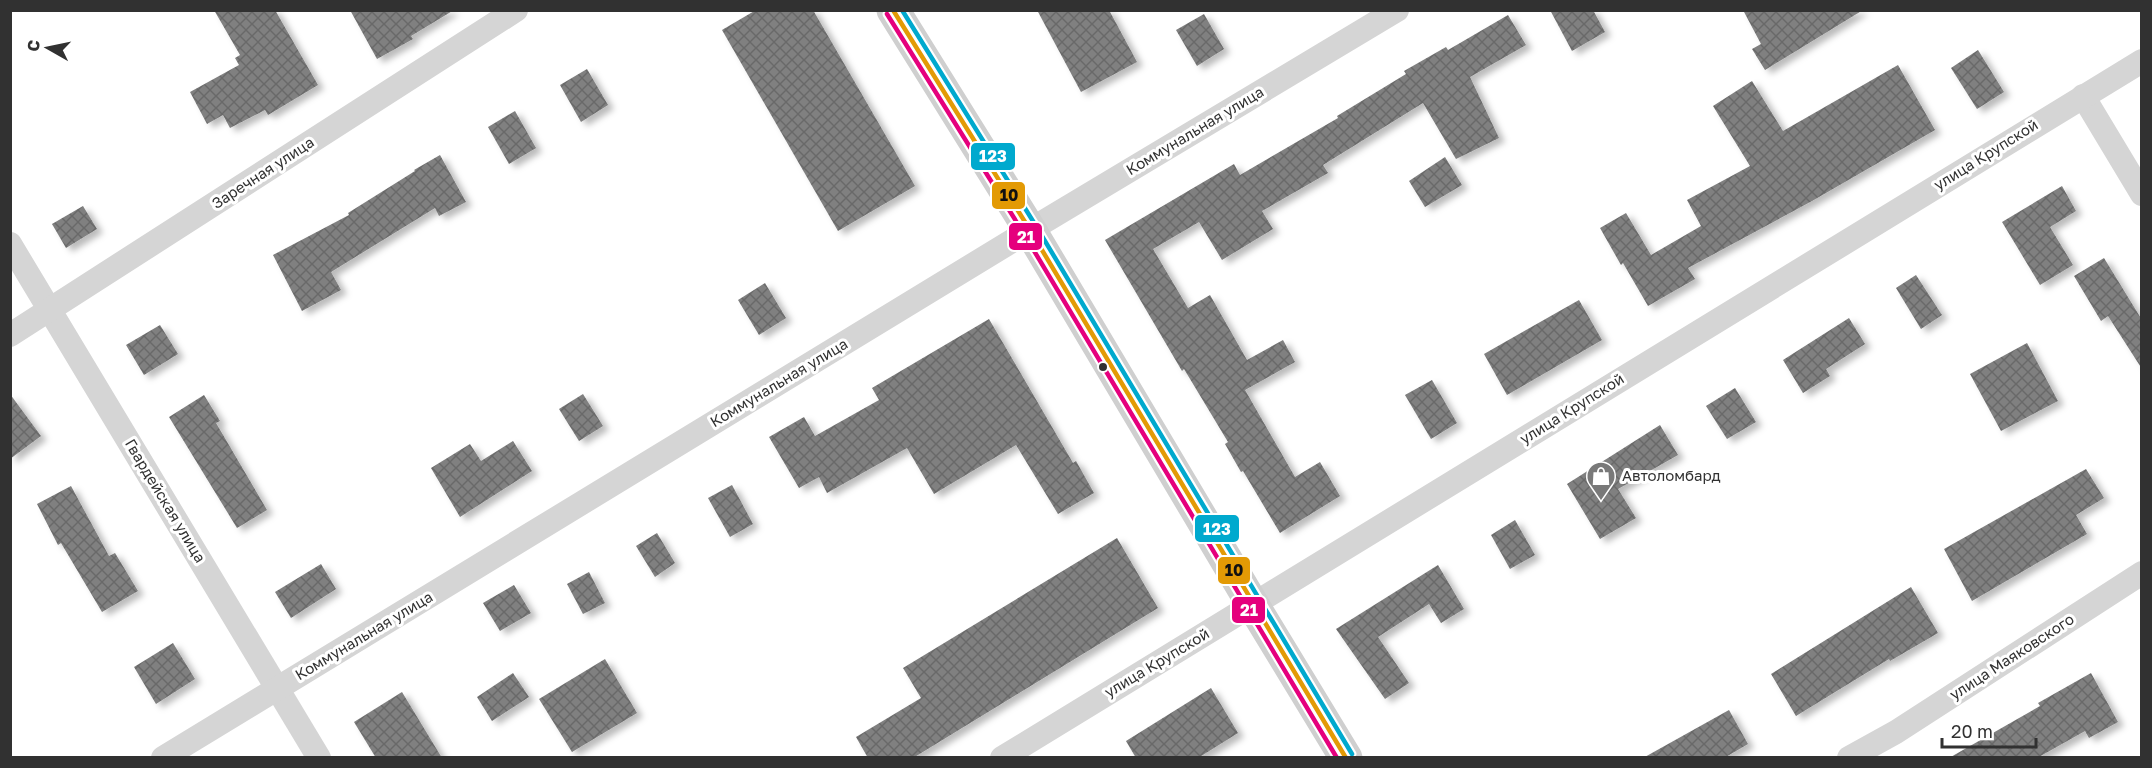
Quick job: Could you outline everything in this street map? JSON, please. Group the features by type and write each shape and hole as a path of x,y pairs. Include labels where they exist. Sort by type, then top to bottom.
{"main road":[{"path":"893,10 1030,230 1346,758"}],"street":[{"name":"Заречная улица","path":"10,335 516,10"},
{"name":"Коммунальная улица","path":"163,758 1030,230 1397,10"},
{"name":"улица Крупской","path":"1002,758 2142,61"},
{"path":"2083,96 2142,194"},
{"name":"Гвардейская улица","path":"10,244 319,758"},
{"name":"улица Маяковского","path":"1849,758 1896,732 2142,573"}],"building":[{"path":"214,10 275,10 318,85 268,115 265,110 230,128 223,115 207,124 190,92 239,65 235,58 240,55"},
{"path":"350,10 454,10 411,36 413,39 377,59"},
{"path":"756,10 813,10 915,186 838,231 722,30"},
{"path":"1037,10 1109,10 1137,62 1081,92"},
{"path":"1550,10 1593,10 1605,32 1572,51"},
{"path":"1743,10 1863,10 1765,70 1752,49 1761,44"},
{"path":"1204,14 1224,49 1197,66 1176,30"},
{"path":"1508,15 1526,45 1470,77 1499,138 1456,159 1423,103 1323,165 1328,173 1262,211 1273,229 1222,260 1199,222 1153,249 1188,308 1210,295 1247,360 1283,340 1295,362 1245,390 1295,477 1320,462 1340,496 1280,533 1243,471 1241,472 1225,444 1228,442 1184,369 1182,371 1105,240 1234,164 1240,175 1338,118 1337,116 1406,74 1404,71 1446,47 1448,50"},
{"path":"1978,50 2004,92 1977,109 1951,68"},
{"path":"1898,65 1935,130 1812,201 1688,268 1695,279 1648,306 1600,228 1626,213 1651,255 1701,226 1687,200 1750,166 1713,106 1752,81 1783,131"},
{"path":"587,69 608,105 581,122 560,85"},
{"path":"515,111 536,148 509,164 488,127"},
{"path":"440,155 466,202 439,216 435,208 331,272 341,290 302,311 273,255 349,215 348,213"},
{"path":"1445,157 1462,185 1425,207 1409,181"},
{"path":"2062,186 2076,211 2050,227 2073,265 2040,285 2002,222"},
{"path":"83,206 97,229 66,248 52,224"},
{"path":"2104,258 2142,320 2142,369 2108,316 2101,321 2074,276"},
{"path":"1916,275 1942,315 1921,329 1896,288"},
{"path":"765,283 786,318 759,335 738,300"},
{"path":"1579,300 1602,340 1507,395 1484,354"},
{"path":"1849,318 1865,344 1826,369 1830,376 1803,393 1783,360"},
{"path":"989,319 1073,463 1076,461 1094,493 1058,514 1016,445 934,494 907,448 827,493 819,477 799,488 769,437 804,417 815,436 879,400 872,388"},
{"path":"160,325 178,354 144,375 126,345"},
{"path":"2027,343 2058,401 2001,431 1970,374"},
{"path":"1432,380 1457,423 1431,439 1405,395"},
{"path":"1735,388 1756,422 1727,439 1706,406"},
{"path":"10,394 41,436 10,459"},
{"path":"583,394 603,426 579,441 559,409"},
{"path":"204,395 220,421 216,423 267,510 237,528 169,417"},
{"path":"1660,425 1678,455 1618,489 1636,518 1600,539 1567,484"},
{"path":"513,441 532,471 460,517 431,468 470,444 481,461"},
{"path":"2086,469 2104,498 2076,515 2087,534 1972,601 1944,549"},
{"path":"732,485 753,524 730,537 708,498"},
{"path":"71,486 109,556 115,553 138,591 102,612 61,543 58,545 37,504"},
{"path":"1515,520 1535,555 1510,569 1491,535"},
{"path":"657,533 675,563 655,577 636,546"},
{"path":"1117,538 1158,608 913,758 868,758 856,737 921,698 903,668"},
{"path":"321,564 336,589 291,618 275,592"},
{"path":"1438,565 1464,609 1441,623 1429,604 1378,637 1409,683 1385,699 1336,629"},
{"path":"589,572 605,603 583,614 567,584"},
{"path":"514,585 531,613 500,631 483,603"},
{"path":"1911,587 1938,633 1890,661 1889,659 1796,716 1771,674"},
{"path":"173,643 195,679 156,704 134,667"},
{"path":"605,659 637,713 572,752 539,699"},
{"path":"513,673 529,697 492,721 477,697"},
{"path":"2091,673 2118,722 2089,738 2085,731 2037,758 1949,758 2040,706 2038,703"},
{"path":"1211,688 1238,733 1198,758 1136,758 1126,741"},
{"path":"402,692 442,758 376,758 354,722"},
{"path":"1729,710 1748,744 1724,758 1643,758"}],"transit line":[{"name":"10","path":"893,10 1030,230 1346,758"},
{"name":"123","path":"902,10 1036,226 1352,754"},
{"name":"21","path":"887,14 1024,234 1337,758"}],"place":[{"name":"Автоломбард","path":"1601,502"}]}
